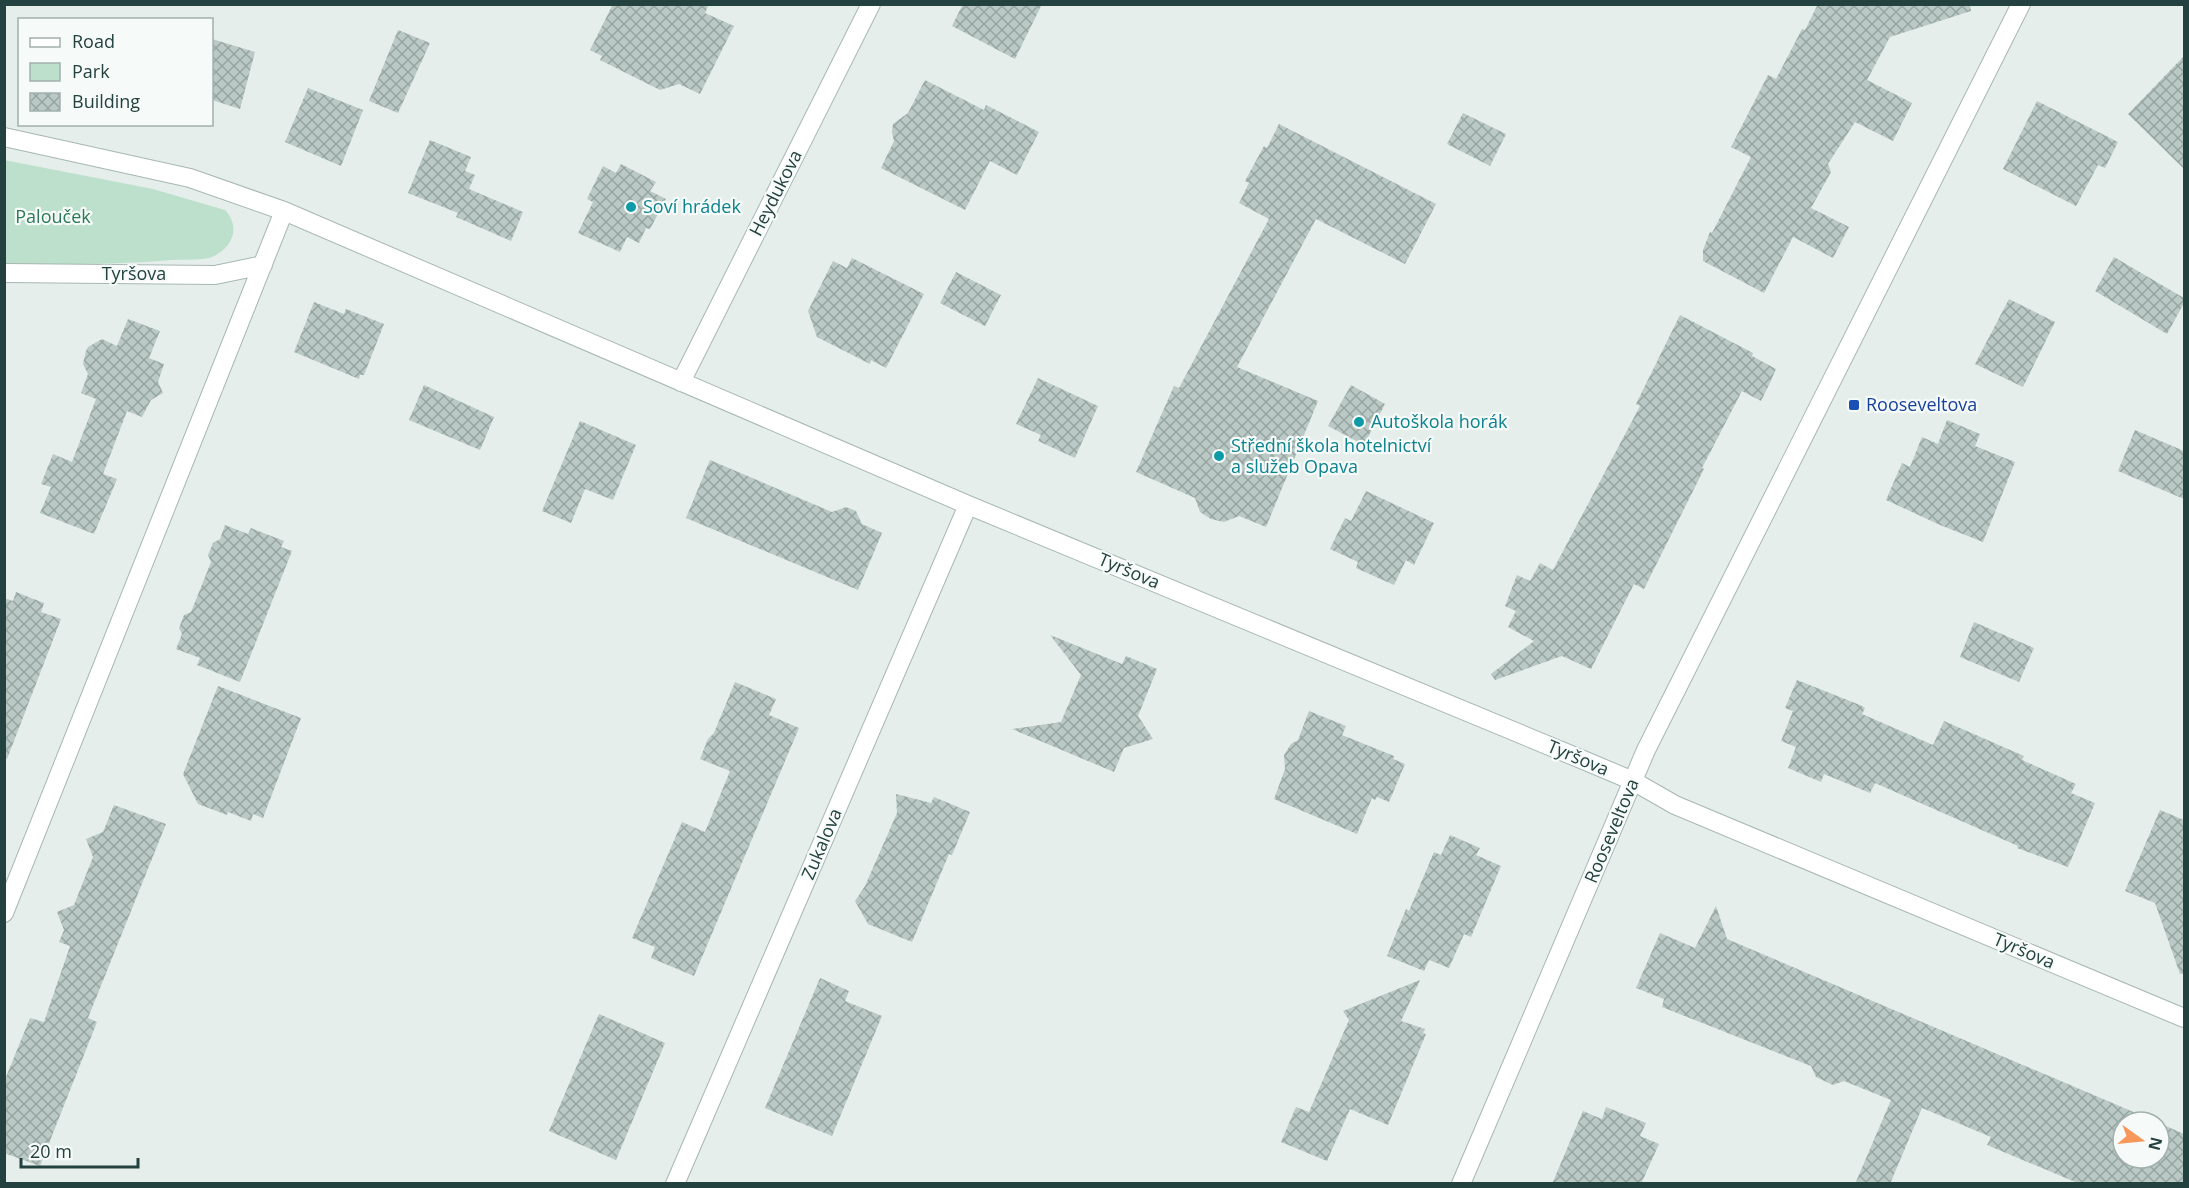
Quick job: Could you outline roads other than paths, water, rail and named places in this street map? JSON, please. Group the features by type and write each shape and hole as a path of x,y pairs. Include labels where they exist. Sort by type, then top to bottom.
{"street":[{"name":"Heydukova","path":"681,382 871,4"},
{"name":"Rooseveltova","path":"1461,1184 1646,750 2021,4"},
{"name":"Tyršova","path":"4,137 190,178 284,211 968,505 1633,781 1675,805 2184,1018"},
{"path":"4,913 284,211"},
{"name":"Tyršova","path":"4,273 215,275 263,265"},
{"name":"Zukalova","path":"675,1184 968,505"}],"place":[{"name":"Soví hrádek","path":"631,207"},
{"name":"Rooseveltova","path":"1854,405"},
{"name":"Autoškola horák","path":"1359,422"},
{"name":"Střední škola hotelnictví a služeb Opava","path":"1219,456"}],"park label":[{"name":"Palouček","path":"53,217"}]}
